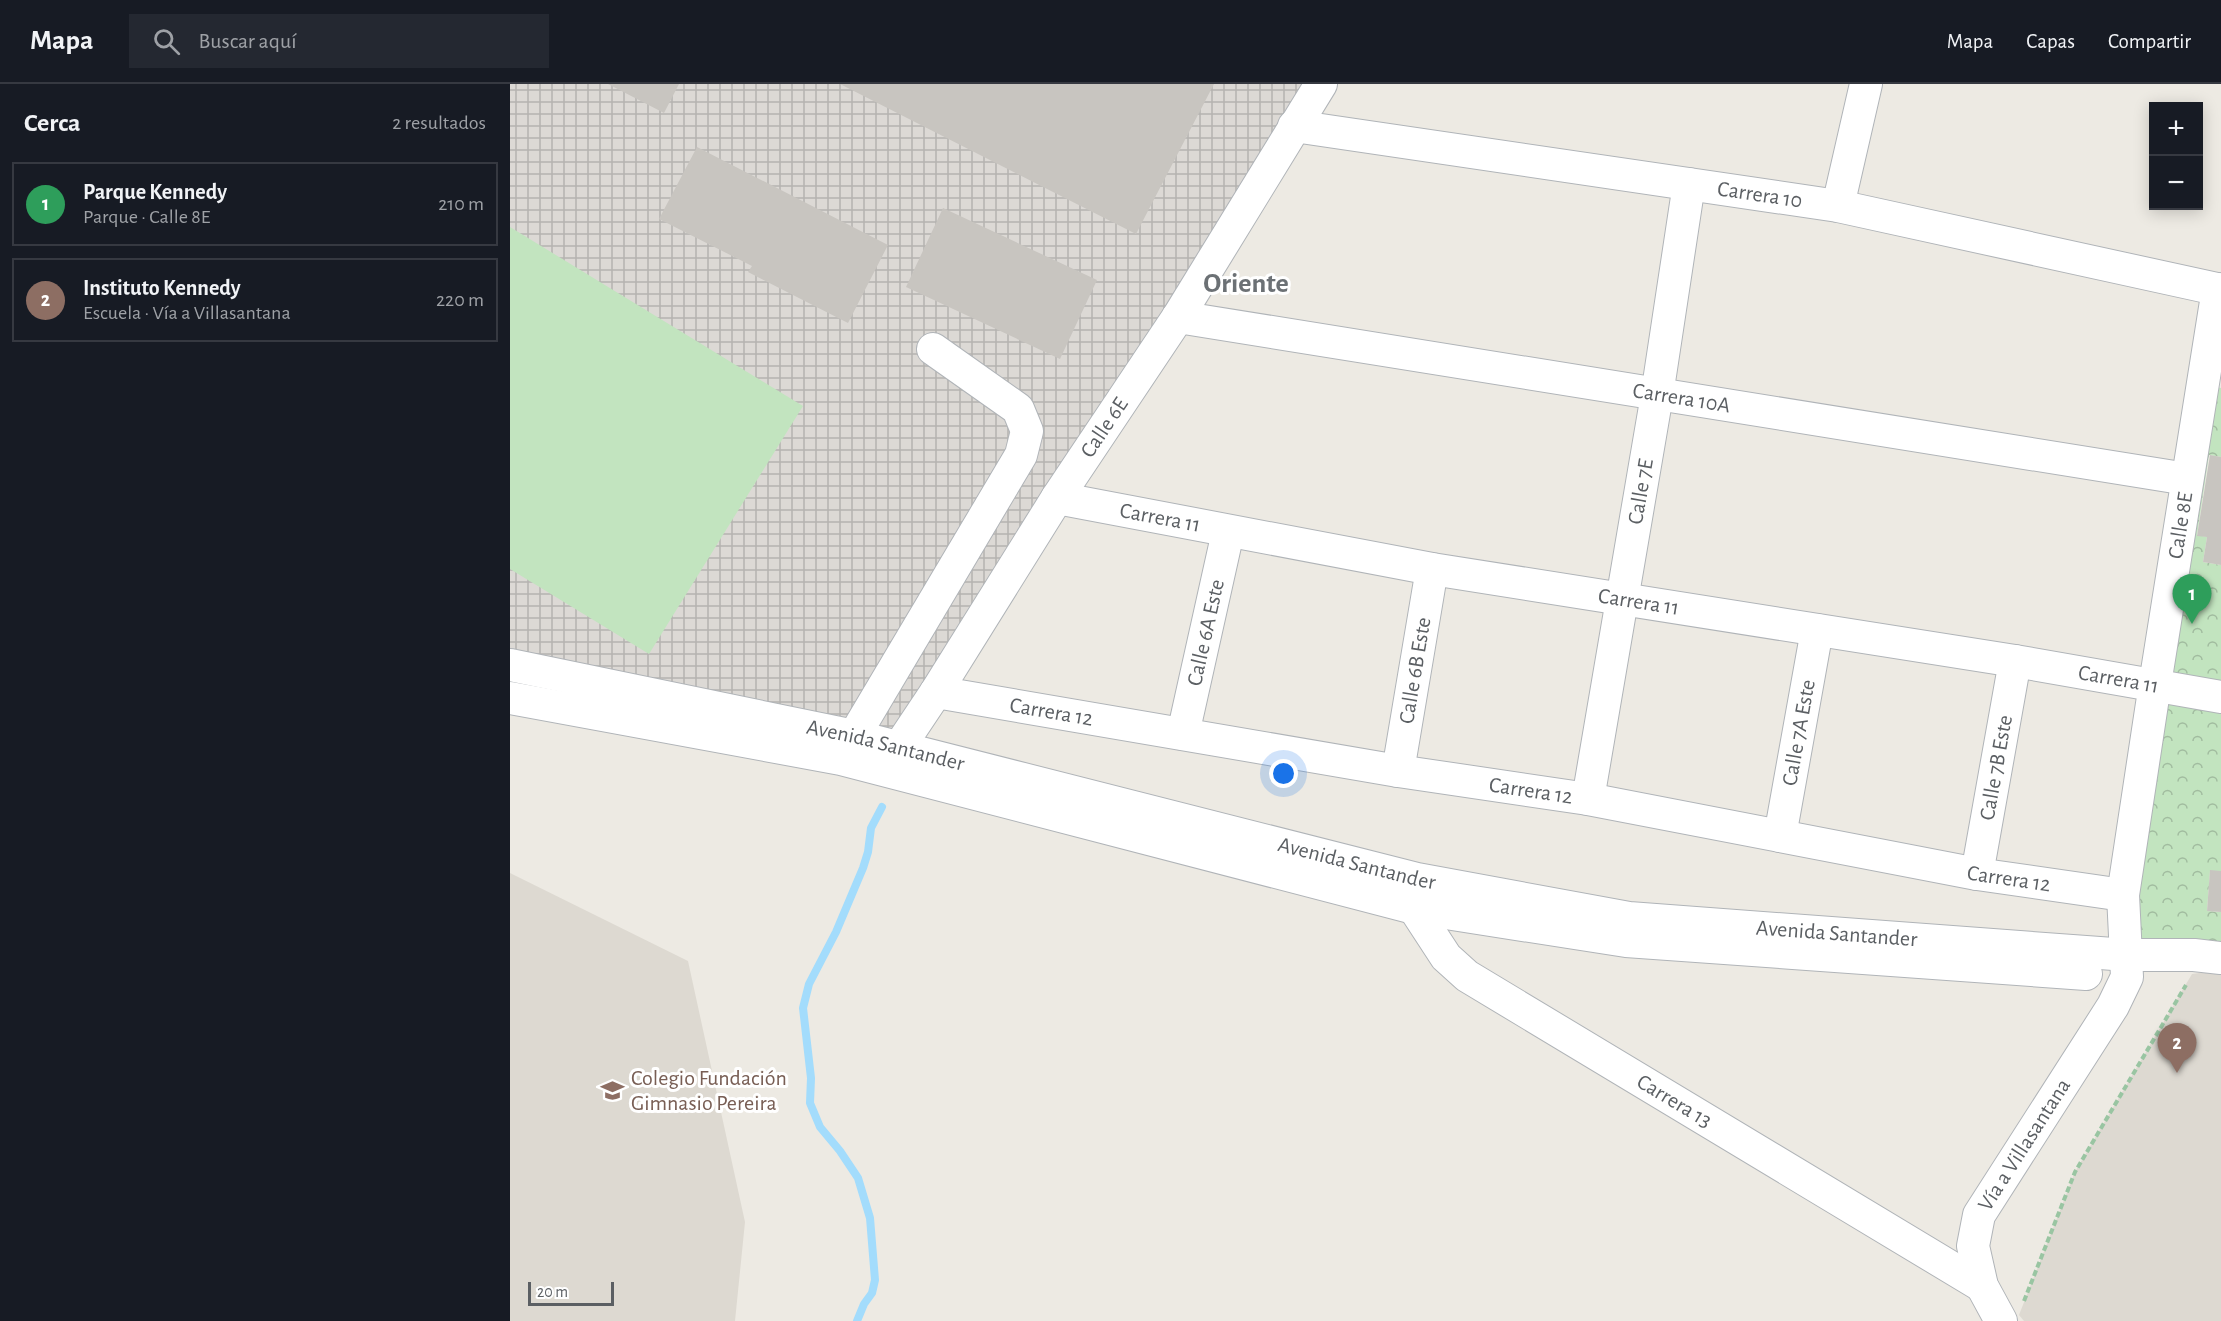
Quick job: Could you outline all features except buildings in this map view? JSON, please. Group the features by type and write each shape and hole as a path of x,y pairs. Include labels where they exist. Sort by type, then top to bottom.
{"street":[{"name":"Calle 6E","path":"893,759 1057,498 1178,317 1321,84"},
{"path":"1838,206 1866,84"},
{"name":"Carrera 10","path":"1294,126 1838,206 2219,290"},
{"name":"Calle 7E","path":"1588,800 1657,395 1689,184"},
{"name":"Calle 8E","path":"2127,966 2124,895 2187,479 2219,290"},
{"name":"Carrera 10A","path":"1178,317 2187,479"},
{"path":"847,748 1021,454 1027,431 1018,409 933,349"},
{"name":"Carrera 11","path":"1057,498 1432,569 2014,661 2221,697"},
{"name":"Calle 6A Este","path":"1183,734 1228,532"},
{"name":"Calle 6B Este","path":"1398,771 1432,569"},
{"name":"Calle 7A Este","path":"1780,836 1817,630"},
{"name":"Calle 7B Este","path":"1977,874 2014,661"},
{"name":"Avenida Santander","path":"510,665 893,759 1416,894 1629,918 2206,972"},
{"name":"Carrera 12","path":"936,692 1398,771 1588,800 1977,874 2124,895"},
{"name":"Avenida Santander","path":"510,698 847,748"},
{"name":"Carrera 13","path":"1416,894 1446,957 1467,976 1982,1286"},
{"name":"Avenida Santander","path":"2127,966 2194,955 2221,958"},
{"name":"Vía a Villasantana","path":"2012,1312 1982,1286 1973,1246 1979,1215 2114,1006 2127,966"}],"path":[{"path":"2012,1312 2075,1172 2206,972"}],"shaded area":[{"path":"510,84 1321,84 900,748 510,665"},
{"name":"Colegio Fundación Gimnasio Pereira","path":"510,873 688,961 745,1222 735,1321 510,1321"},
{"path":"2221,970 2221,1321 2024,1321 2019,1315 2075,1172 2192,974"}],"green space":[{"path":"510,227 803,406 649,654 510,569"},
{"path":"2204,384 2221,388 2221,457 2209,455 2197,535 2207,537 2203,562 2221,565 2221,871 2210,871 2207,911 2221,912 2221,958 2127,955"}],"waterway":[{"path":"857,1321 864,1304 872,1293 875,1280 870,1218 858,1178 820,1127 810,1103 811,1078 803,1008 809,984 836,932 863,868 871,828 882,807"}],"place":[{"name":"Parque Kennedy","path":"2192,624"},
{"name":"Instituto Kennedy","path":"2177,1073"},
{"name":"Colegio Fundación Gimnasio Pereira","path":"613,1091"}],"district":[{"name":"Oriente","path":"1246,284"}]}
